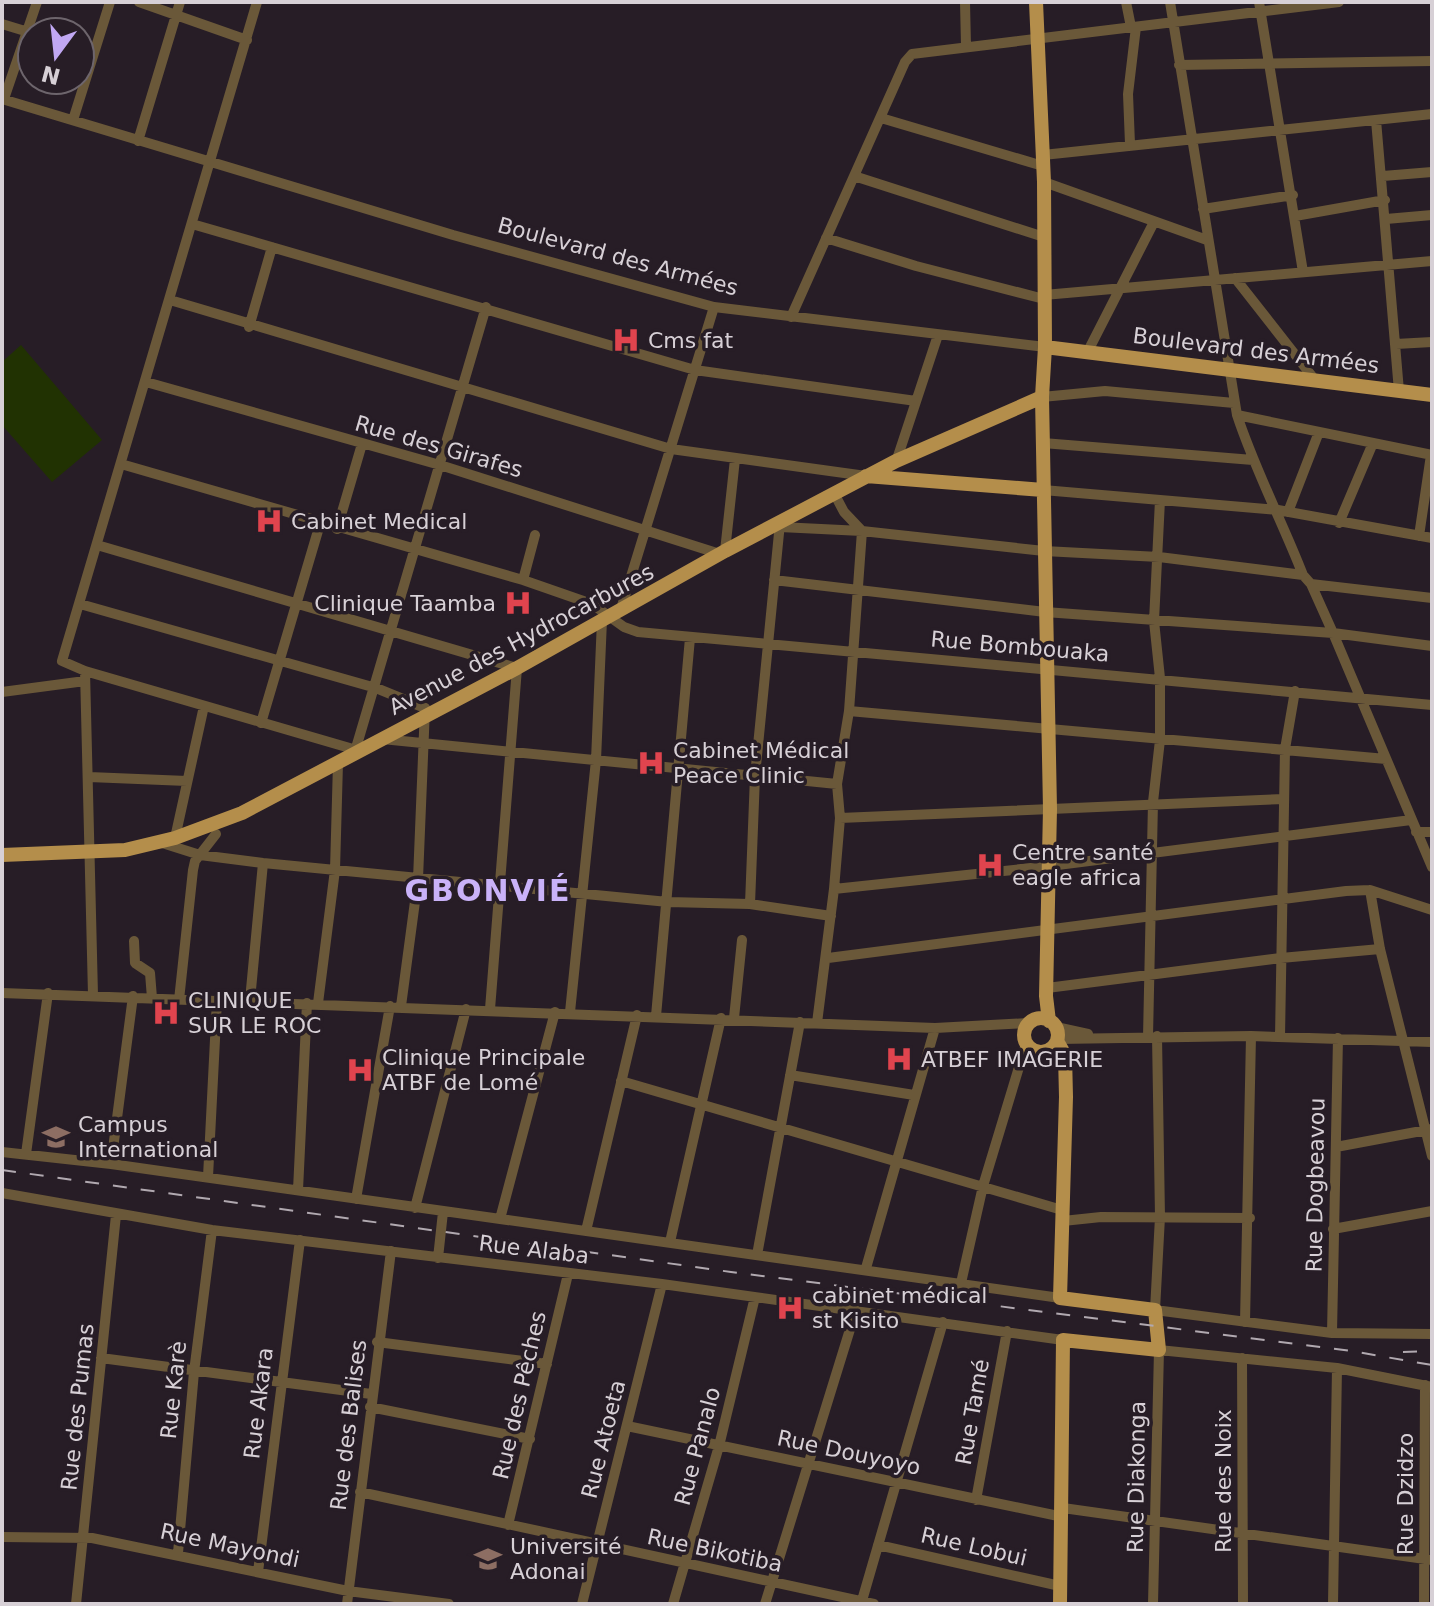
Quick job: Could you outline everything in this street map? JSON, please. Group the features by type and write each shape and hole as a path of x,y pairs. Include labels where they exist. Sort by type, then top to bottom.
{"main road":[{"path":"1032,1047 1051,1049 1047,1029 1050,809 1046,730 1042,397 1045,347 1044,182 1035,39 1036,2"},
{"name":"Boulevard des Armées","path":"1045,347 1432,395"},
{"name":"Avenue des Hydrocarbures","path":"2,855 91,853 159,842 219,827 866,476 1042,397"},
{"path":"866,476 1043,490"},
{"path":"1032,1047 1047,1029"},
{"path":"1047,1029 1065,1055 1060,1298 1155,1310 1159,1350 1063,1340 1060,1604"},
{"path":"1032,1047 1060,1062 1065,1072"}],"street":[{"path":"73,120 110,2"},
{"path":"139,2 247,40"},
{"path":"138,141 180,2"},
{"path":"257,2 62,659 65,664 85,676 358,749 486,307"},
{"path":"965,2 966,46"},
{"path":"1126,2 1133,27 1128,94 1130,144"},
{"path":"1170,2 1237,415 1253,460 1283,511 1307,580 1333,633 1432,867"},
{"path":"791,317 908,57 918,52 1173,22 1260,7 1332,2"},
{"path":"1260,7 1293,195 1303,272"},
{"path":"3,99 16,59"},
{"path":"1179,65 1432,61"},
{"name":"Boulevard des Armées","path":"3,99 210,163 714,307 1045,347"},
{"path":"881,118 1043,161 1130,144 1432,114"},
{"path":"1376,120 1399,391"},
{"path":"1383,176 1432,172"},
{"path":"854,176 1044,237"},
{"path":"1044,182 1207,240"},
{"path":"1203,209 1293,195"},
{"path":"1295,216 1385,200"},
{"path":"1386,219 1432,215"},
{"path":"1088,351 1154,222"},
{"path":"192,224 695,370 916,401"},
{"path":"826,238 916,266 1044,297 1121,286 1432,261"},
{"path":"249,327 272,247"},
{"path":"1235,278 1315,380"},
{"path":"170,300 249,327 464,386 671,449 866,476"},
{"path":"570,1012 610,615 646,530 714,307"},
{"path":"898,480 896,461 938,335"},
{"path":"1396,344 1432,342"},
{"name":"Rue des Girafes","path":"146,382 440,465 723,552"},
{"path":"1042,397 1105,391 1234,403"},
{"path":"1237,415 1432,455 1419,536"},
{"path":"1283,511 1319,432"},
{"path":"1043,443 1253,460"},
{"path":"1339,523 1373,443"},
{"path":"337,529 362,444"},
{"path":"723,552 735,459"},
{"name":"Rue Bombouaka","path":"121,464 337,529 523,580 592,604 631,631 1432,705"},
{"path":"1043,490 1283,511 1432,538"},
{"path":"817,1023 828,958 840,818 837,784 849,711 862,531 844,512 834,493"},
{"path":"1160,500 1154,621 1160,678 1160,740 1153,802 1151,975 1160,1217 1155,1310 1332,1333 1432,1334"},
{"path":"261,723 320,524"},
{"path":"750,904 755,776 780,524 1044,551 1159,557 1432,598"},
{"path":"523,580 535,535"},
{"path":"97,545 517,668 490,1009"},
{"path":"774,580 1045,612 1333,633 1432,646"},
{"path":"80,604 376,688 419,703 427,715 418,879 396,1006 356,1199"},
{"path":"656,1016 690,638"},
{"path":"2,692 85,676"},
{"path":"85,676 93,995"},
{"path":"1280,1037 1285,749 1295,691"},
{"path":"193,870 180,835 187,781 204,706"},
{"path":"849,711 1386,759"},
{"path":"382,739 837,784"},
{"path":"298,1190 313,1003 335,870 338,763"},
{"path":"89,777 187,781"},
{"path":"840,818 1153,802 1284,799"},
{"path":"834,889 1050,866 1411,820"},
{"path":"179,1000 193,870 219,827"},
{"path":"219,827 223,856"},
{"path":"1416,832 1432,832"},
{"path":"159,842 200,855 263,863 580,891 668,902 750,904 831,916"},
{"path":"250,1000 263,863"},
{"path":"1370,890 1380,949 1430,1130 1432,1156"},
{"path":"828,958 1153,914 1370,890 1432,910"},
{"path":"734,1018 742,940"},
{"path":"134,941 135,963 150,973 152,998"},
{"path":"1047,992 1281,958 1380,949"},
{"path":"2,993 734,1018 935,1028 1006,1027 1097,1036 1251,1036 1432,1042"},
{"path":"26,1154 48,993"},
{"path":"111,1164 133,996"},
{"path":"208,1177 217,1000"},
{"path":"415,1208 466,1009"},
{"path":"500,1219 555,1012"},
{"path":"586,1231 637,1015"},
{"path":"670,1242 721,1018"},
{"path":"757,1255 800,1022"},
{"path":"961,1283 983,1186 1018,1066 1032,1047 1006,1027"},
{"path":"866,1268 935,1028"},
{"path":"1245,1322 1250,1218 1251,1036"},
{"name":"Rue Dogbeavou","path":"1332,1333 1338,1038"},
{"path":"790,1075 914,1095"},
{"path":"621,1081 983,1186 1062,1216 1250,1218"},
{"path":"1336,1147 1430,1130"},
{"path":"2,1152 208,1177 443,1212 866,1268 1060,1298"},
{"name":"Rue Alaba","path":"2,1193 212,1230 662,1284 1063,1340"},
{"path":"1333,1229 1432,1211"},
{"path":"438,1258 443,1212"},
{"name":"Rue des Pumas","path":"76,1604 116,1215"},
{"name":"Rue Karè","path":"178,1553 194,1372 212,1230"},
{"name":"Rue Akara","path":"258,1572 300,1240"},
{"name":"Rue des Balises","path":"347,1604 377,1342 391,1251"},
{"name":"Rue des Pêches","path":"508,1525 568,1274"},
{"name":"Rue Atoeta","path":"582,1604 662,1284"},
{"name":"Rue Panalo","path":"673,1604 719,1446 755,1297"},
{"path":"765,1604 856,1310"},
{"path":"862,1603 943,1322"},
{"name":"Rue Tamé","path":"976,1500 1007,1331"},
{"path":"377,1342 547,1364"},
{"path":"1159,1350 1337,1368 1429,1386"},
{"name":"Rue Diakonga","path":"1153,1604 1159,1350"},
{"path":"101,1358 371,1394"},
{"name":"Rue des Noix","path":"1242,1358 1243,1604"},
{"path":"1333,1604 1337,1368"},
{"name":"Rue Dzidzo","path":"1424,1604 1428,1559 1429,1386"},
{"path":"370,1407 530,1439"},
{"name":"Rue Douyoyo","path":"627,1426 811,1462 976,1500 1428,1559"},
{"name":"Rue Bikotiba","path":"360,1492 874,1604"},
{"name":"Rue Mayondi","path":"2,1537 85,1537 178,1553 348,1591 449,1604"},
{"name":"Rue Lobui","path":"878,1545 1060,1586"}],"green space":[{"path":"21,345 102,440 52,482 2,425 2,362"}],"railway":[{"path":"2,1170 731,1272 1351,1351 1432,1365"},
{"path":"1403,1352 1432,1351"}],"place":[{"name":"Cms fat","path":"626,340"},
{"name":"Cabinet Medical","path":"269,521"},
{"name":"Clinique Taamba","path":"518,603"},
{"name":"Cabinet Médical Peace Clinic","path":"651,763"},
{"name":"Centre santé eagle africa","path":"990,865"},
{"name":"CLINIQUE SUR LE ROC","path":"166,1013"},
{"name":"ATBEF IMAGERIE","path":"899,1059"},
{"name":"Clinique Principale ATBF de Lomé","path":"360,1070"},
{"name":"Campus International","path":"56,1137"},
{"name":"cabinet médical st Kisito","path":"790,1308"},
{"name":"Université Adonai","path":"488,1559"}],"district":[{"name":"GBONVIÉ","path":"488,891"}]}
